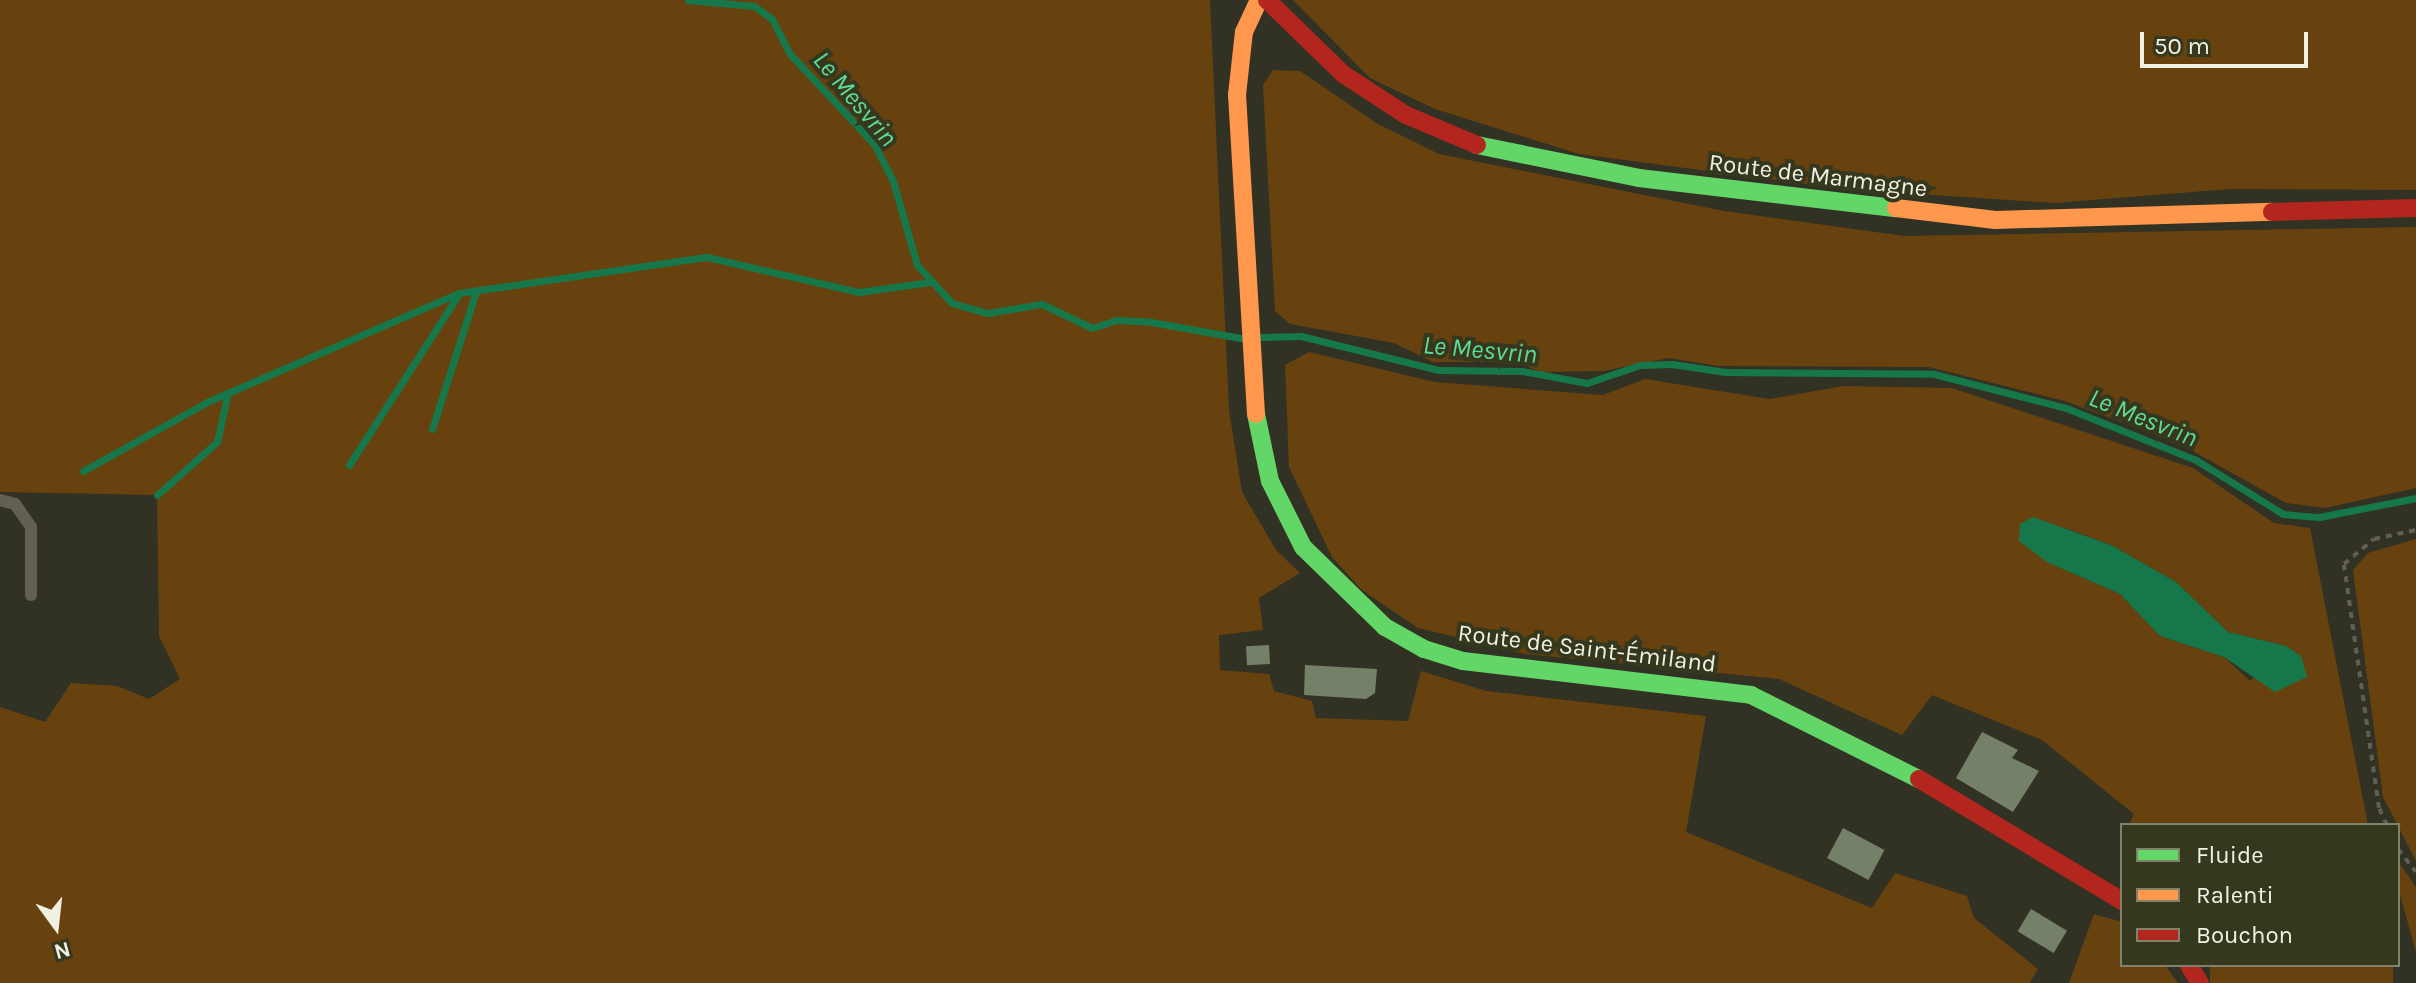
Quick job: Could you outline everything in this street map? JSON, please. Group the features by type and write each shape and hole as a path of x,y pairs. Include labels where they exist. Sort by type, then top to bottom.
{"main road":[{"name":"Route de Saint-Émiland","path":"1259,0 1244,32 1237,95 1254,404 1280,502 1303,547 1385,627 1424,649 1463,661 1751,695 1870,749 2120,900"},
{"name":"Route de Marmagne","path":"1267,0 1343,74 1406,115 1469,143 1625,176 1995,220 2416,208"}],"lane":[{"path":"0,500 15,504 31,527 36,574 31,595"}],"path":[{"path":"2386,823 2379,808 2344,564 2374,539 2416,530"},
{"path":"2400,852 2416,872"}],"shaded area":[{"path":"0,0 1210,0 1229,410 1242,492 1276,550 1300,573 1259,598 1263,630 1219,635 1220,670 1269,674 1274,691 1312,701 1316,718 1408,721 1421,671 1486,691 1706,716 1686,832 1872,908 1895,873 1967,896 1974,918 2038,969 2030,983 0,983 0,707 45,722 71,683 117,686 149,699 180,679 159,636 157,495 0,492"},
{"path":"1293,0 2416,0 2416,190 2230,189 2054,203 1844,189 1579,154 1435,109 1370,78"},
{"path":"1273,70 1300,71 1378,124 1439,154 1724,211 1904,236 2416,227 2416,488 2325,508 2286,503 2180,444 2065,401 1929,367 1719,366 1669,358 1603,371 1541,372 1517,362 1433,362 1394,343 1290,324 1275,311 1263,85"},
{"path":"1309,352 1435,382 1603,395 1645,379 1769,399 1844,386 1952,388 2193,468 2274,523 2310,528 2368,823 2130,823 2134,814 2042,740 1932,695 1902,735 1779,679 1525,654 1418,628 1362,590 1332,557 1289,467 1285,365","holes":["2065,528 2111,545 2176,582 2228,632 2286,646 2250,681 2224,657 2160,636 2120,594 2067,571"]},
{"path":"2033,517 2111,545 2176,582 2228,632 2286,646 2301,656 2307,677 2275,692 2224,657 2160,636 2120,594 2047,562 2019,541 2020,524"},
{"path":"2416,539 2416,861 2400,830 2400,823 2396,823 2383,797 2353,570 2368,553"},
{"path":"2400,864 2416,887 2416,952 2400,895"},
{"path":"2094,914 2120,921 2120,967 2166,967 2178,983 2069,983"},
{"path":"2210,967 2393,967 2393,983 2210,983"}],"building":[{"path":"1269,645 1270,664 1247,665 1246,646"},
{"path":"1305,665 1377,669 1375,693 1366,699 1304,695"},
{"path":"1982,732 2018,750 2012,758 2039,771 2013,812 1956,778"},
{"path":"1843,828 1884,850 1869,880 1827,858"},
{"path":"2031,909 2067,931 2054,953 2018,931"}],"waterway":[{"name":"Le Mesvrin","path":"688,0 754,6 772,19 790,54 874,144 893,181 917,265 952,303 988,313 1042,304 1092,328 1116,320 1151,322 1241,338"},
{"path":"83,471 207,402 459,293 707,257 859,292 930,282"},
{"path":"432,429 476,291"},
{"path":"349,465 458,295"},
{"name":"Le Mesvrin","path":"1261,337 1301,336 1438,370 1522,371 1587,383 1640,365 1672,364 1725,372 1934,374 2066,408 2196,460 2283,514 2319,517 2416,498"},
{"path":"157,495 217,442 228,392"}],"traffic: fast":[{"path":"1477,145 1639,178 1896,208"},
{"path":"1256,414 1270,481 1303,547 1385,627 1424,649 1463,661 1751,695 1919,779"}],"traffic: slow":[{"path":"1256,414 1237,95 1244,32 1259,0"},
{"path":"1896,208 1995,220 2272,212"}],"traffic: jam":[{"path":"1267,0 1343,74 1406,115 1477,145"},
{"path":"2272,212 2416,208"},
{"path":"1919,779 2120,900"},
{"path":"2190,967 2200,983"}]}
